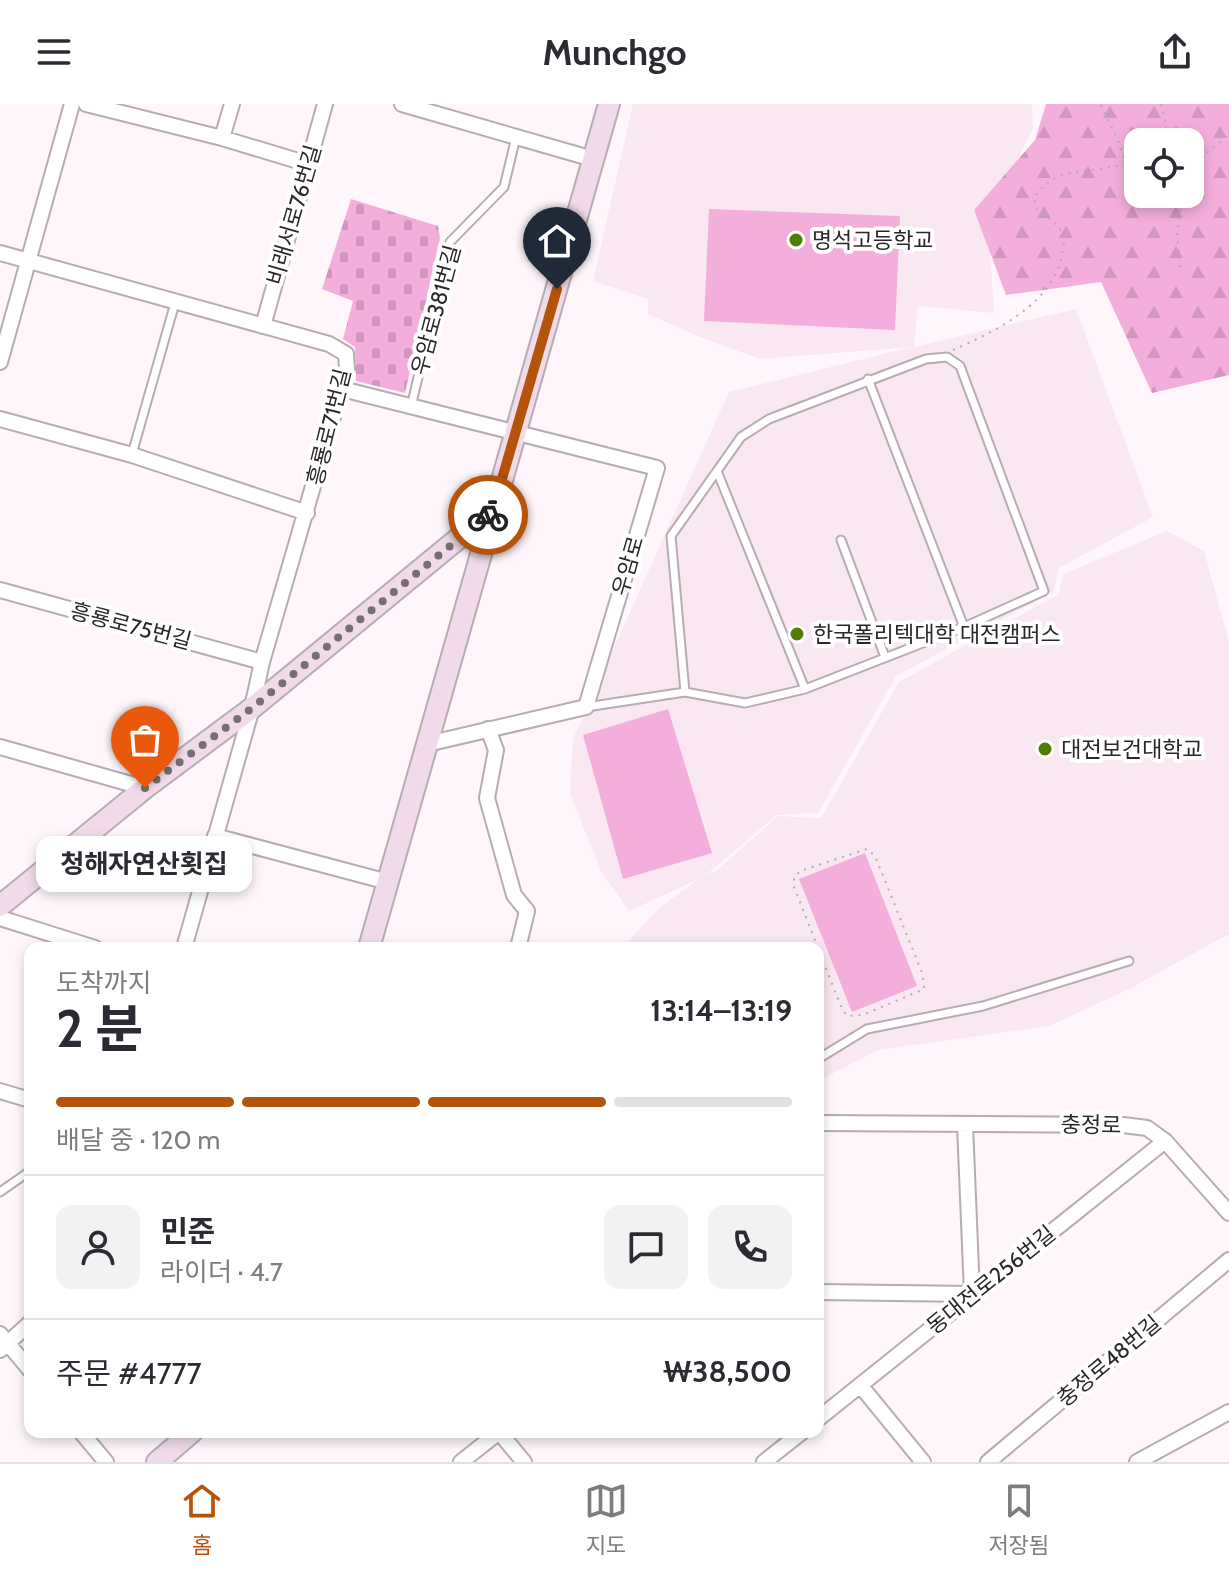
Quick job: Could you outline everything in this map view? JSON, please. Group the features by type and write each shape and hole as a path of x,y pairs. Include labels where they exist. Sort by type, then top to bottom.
{"main road":[{"path":"371,942 609,104"},
{"path":"0,906 145,788 252,708 493,510"},
{"path":"157,1462 185,1438"}],"street":[{"path":"0,362 72,104"},
{"path":"86,104 222,138 308,164"},
{"path":"222,138 232,104"},
{"name":"비래서로76번길","path":"263,326 325,104"},
{"path":"402,104 593,159"},
{"path":"455,119 459,104"},
{"name":"흥룡로71번길","path":"0,253 329,344 346,354 347,369 342,389 262,662 252,708 186,942"},
{"name":"우암로","path":"342,389 657,468 586,707"},
{"path":"0,419 132,455 307,513"},
{"name":"흥룡로75번길","path":"0,590 262,662"},
{"path":"427,744 586,707"},
{"path":"488,729 496,750 487,798 514,895 527,911 519,942"},
{"path":"0,747 145,788"},
{"path":"215,836 388,882"},
{"path":"0,918 76,942"},
{"path":"0,1091 24,1098"},
{"name":"충정로","path":"824,1123 1123,1125 1147,1128 1165,1141 1229,1213"},
{"path":"824,1292 972,1294 965,1125"},
{"name":"동대전로256번길","path":"824,1414 1165,1141"},
{"name":"충정로48번길","path":"988,1462 1229,1260"},
{"path":"24,1327 3,1342 24,1364"},
{"path":"860,1385 923,1462"},
{"path":"1137,1462 1228,1414"},
{"path":"86,1438 106,1462"},
{"path":"461,1462 491,1438"},
{"path":"504,1438 524,1462"},
{"path":"764,1462 794,1438"}],"lane":[{"name":"우암로381번길","path":"410,408 450,242 504,187 516,137"},
{"path":"132,455 175,303"},
{"path":"586,707 685,692 745,703 805,689 964,627 1044,591 960,366 947,357 926,359 769,419 741,437 671,536 685,692"},
{"path":"868,379 964,627"},
{"path":"717,471 805,689"},
{"path":"841,540 885,657"},
{"path":"824,1055 867,1029 983,1006 1129,961"},
{"path":"0,1192 24,1175"}],"path":[{"path":"1161,104 1166,128"},
{"path":"1102,105 1124,157"},
{"path":"1204,155 1229,135"},
{"path":"942,357 1030,307 1059,266 1065,238 1057,225 1037,211 1034,198 1043,185 1056,177 1124,164"},
{"path":"1180,267 1177,234 1181,208"},
{"path":"816,942 794,887 794,878 800,871 867,849 875,856 881,869 923,975 924,989 863,1015 848,1016 843,1011 824,963"}],"shaded area":[{"path":"633,104 1032,104 1033,128 1004,188 987,200 994,313 918,306 914,347 1076,309 1153,517 1059,568 1053,592 896,676 818,813 777,815 707,874 716,871 778,816 821,818 899,682 1059,594 1063,574 1167,531 1204,551 1229,642 1229,934 1127,990 1049,1026 878,1050 824,1078 824,942 628,942 659,908 697,880 629,911 601,871 570,794 573,739 729,392 912,347 760,359 648,314 648,299 593,281"}],"green space":[{"path":"1046,104 1229,104 1229,375 1152,393 1101,282 1006,295 974,210 1035,140"},
{"path":"351,199 438,226 440,238 405,393 356,381 355,347 343,339 353,301 322,289"},
{"path":"709,209 900,216 895,330 704,321"},
{"path":"668,709 712,853 623,879 583,735"},
{"path":"865,853 917,986 852,1012 799,879"}],"way so far":[{"path":"145,788 252,708 488,515"}],"place":[{"name":"명석고등학교","path":"796,240"},
{"name":"한국폴리텍대학 대전캠퍼스","path":"797,634"},
{"name":"대전보건대학교","path":"1045,749"},
{"name":"청해자연산횟집","path":"145,788"}],"route":[{"path":"488,515 493,510 557,289"}]}
